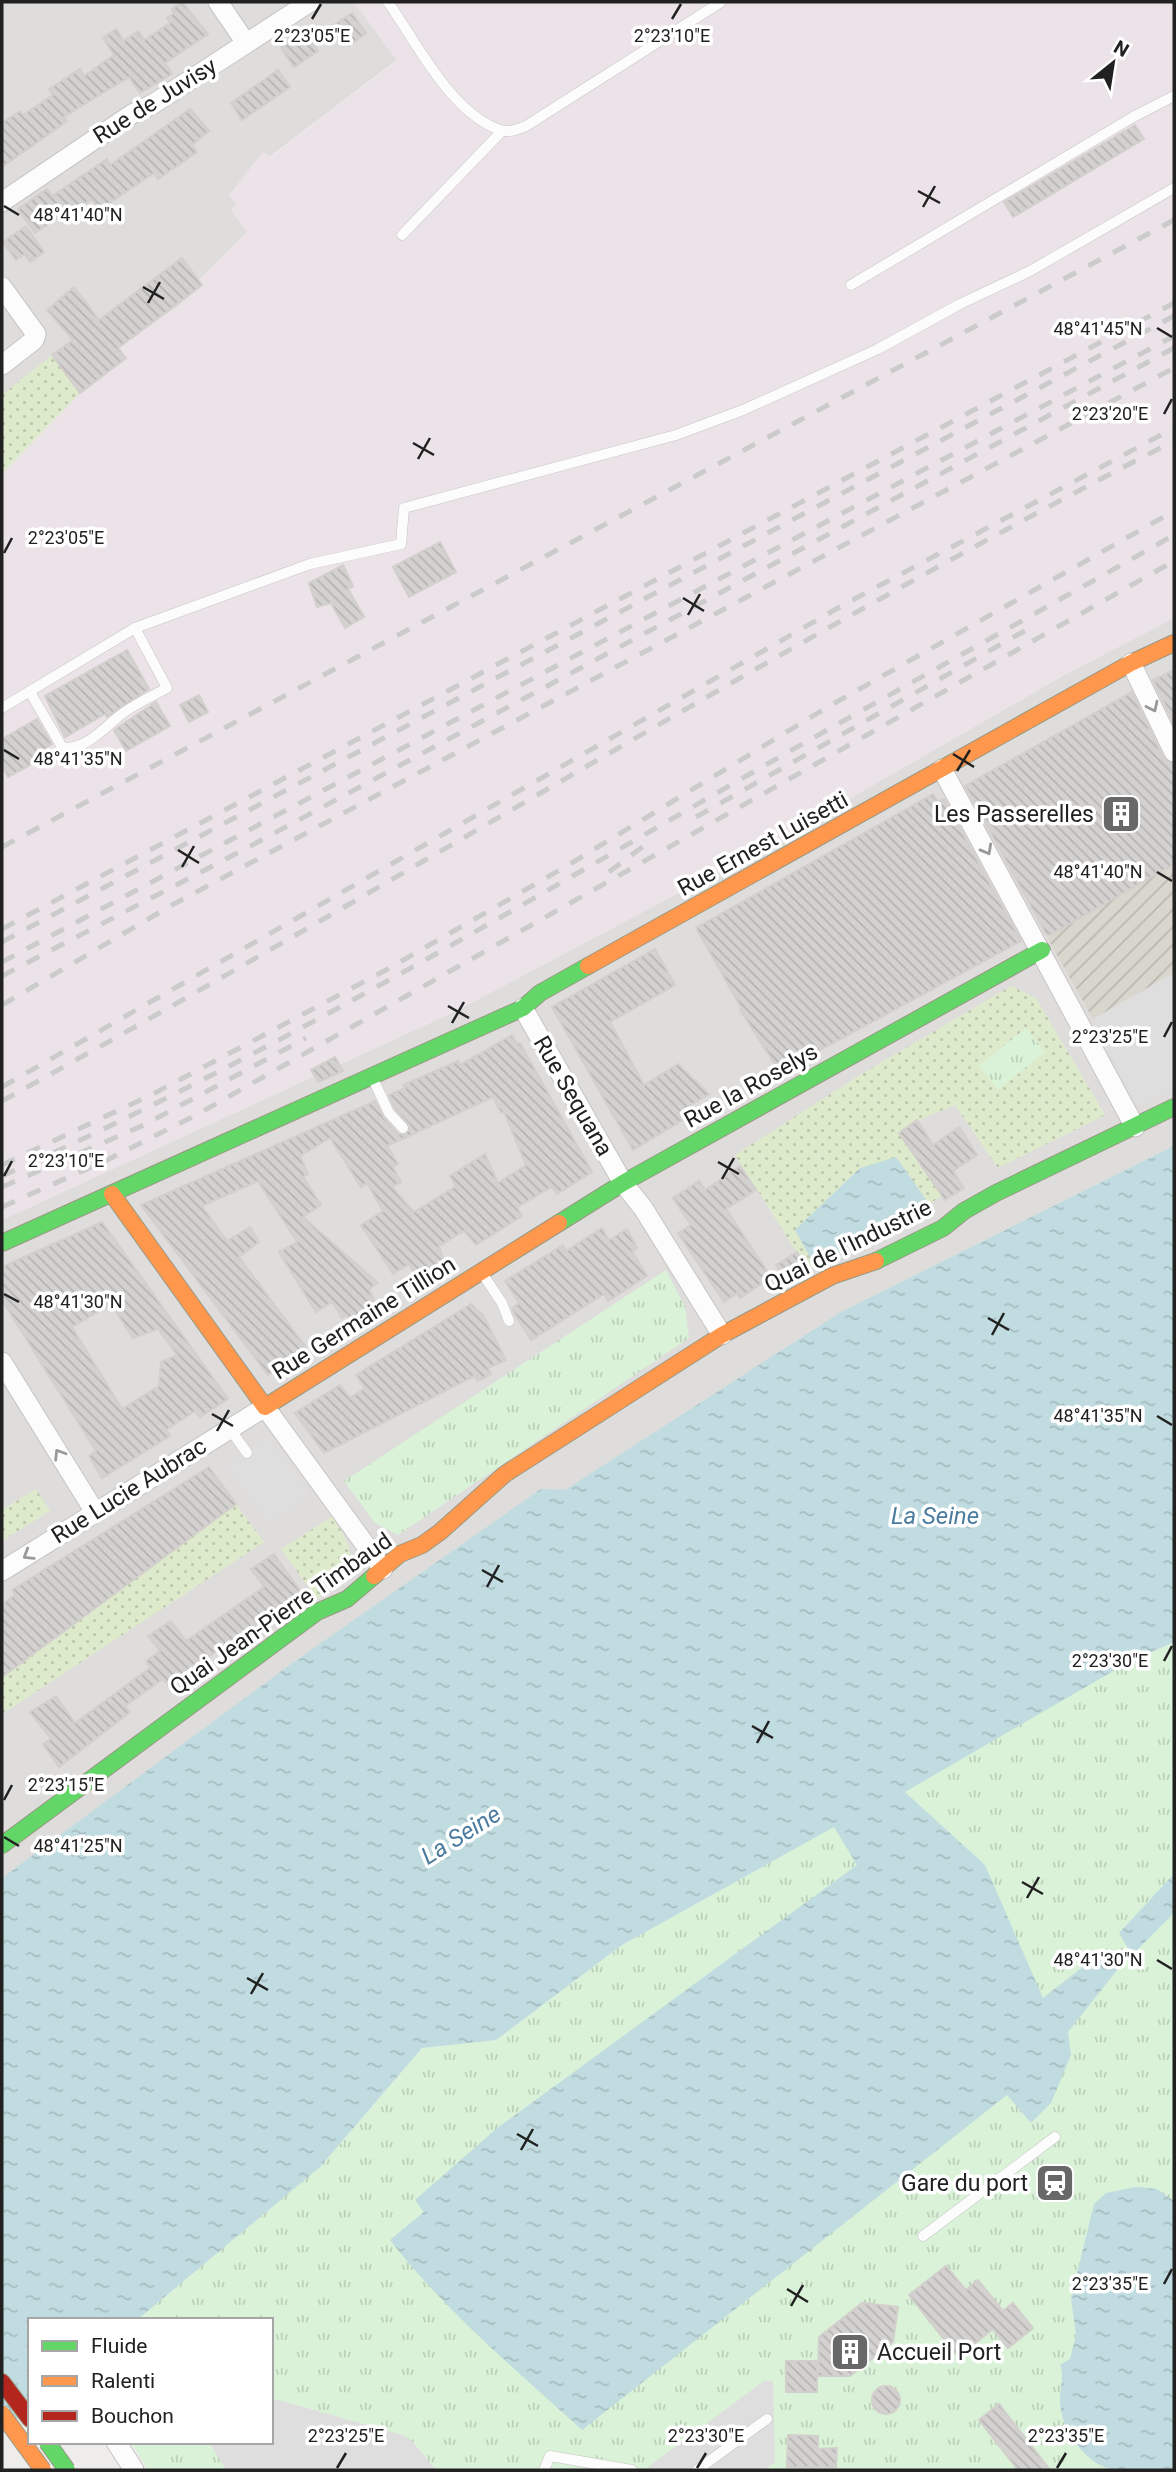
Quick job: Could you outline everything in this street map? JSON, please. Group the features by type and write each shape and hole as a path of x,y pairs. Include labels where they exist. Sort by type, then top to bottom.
{"street":[{"path":"218,2 246,43"},
{"name":"Rue de Juvisy","path":"2,202 132,114 153,104 310,2"},
{"path":"2,287 36,334 34,340 2,365"},
{"name":"Rue Ernest Luisetti","path":"2,1243 373,1079 523,1008 540,993 1131,663 1174,643"},
{"path":"1131,663 1174,752"},
{"path":"942,769 1042,950 1135,1127"},
{"name":"Rue la Roselys","path":"484,1270 623,1183 1042,950"},
{"name":"Rue Sequana","path":"523,1008 623,1183 643,1208 722,1335"},
{"name":"Quai de l'Industrie","path":"587,1422 722,1335 845,1269 872,1263 943,1228 964,1211 996,1193 1174,1107"},
{"path":"112,1194 383,1569"},
{"name":"Rue Germaine Tillion","path":"265,1407 484,1270"},
{"path":"2,1362 95,1512"},
{"name":"Rue Lucie Aubrac","path":"2,1571 265,1407"},
{"name":"Quai Jean-Pierre Timbaud","path":"2,1845 317,1612 347,1599 400,1554 422,1545 440,1532 505,1474 587,1422"},
{"path":"2,2382 28,2416"},
{"path":"2,2414 43,2470"},
{"path":"48,2444 67,2470"},
{"path":"117,2444 134,2470"}],"lane":[{"path":"388,2 445,85 483,120 502,131"},
{"path":"402,234 502,131 526,126 721,2"},
{"path":"851,285 1133,117 1174,96"},
{"path":"2,708 135,628 310,564 401,544 404,508 664,439 743,410 878,349 960,304 1030,271 1174,188"},
{"path":"30,692 62,747 74,747 103,732 118,717 166,688 135,628"},
{"path":"373,1079 389,1113 403,1128"},
{"path":"484,1270 509,1321"},
{"path":"230,1429 247,1453"},
{"path":"923,2236 1055,2137"},
{"path":"697,2470 767,2419"},
{"path":"544,2470 550,2456 632,2470"}],"shaded area":[{"path":"2,2 354,2 397,60 269,157 263,152 237,205 231,209 247,232 199,280 202,285 180,305 119,348 126,358 80,393 2,474"},
{"path":"354,2 1174,2 1174,618 1064,675 778,840 456,1011 2,1220 2,474 80,393 126,358 118,348 180,305 202,285 199,280 247,232 231,208 237,205 229,195 263,152 270,157 397,61"},
{"path":"1174,618 1174,1395 2,2184 2,1220 456,1011 778,840 1064,675"},
{"path":"1174,864 1174,973 1093,1019 1047,937"},
{"path":"1174,973 1174,1087 1138,1105 1093,1019"},
{"path":"266,1437 308,1494 269,1523 228,1467"},
{"path":"764,2381 773,2381 775,2462 764,2470 644,2470"},
{"path":"273,2399 403,2435 411,2440 436,2470 226,2470 210,2444 273,2444"}],"green space":[{"path":"52,355 80,393 2,474 2,395"},
{"path":"1011,986 1036,998 1105,1115 998,1168 955,1105 917,1121 942,1196 929,1204 896,1157 796,1230 815,1266 808,1270 735,1155 860,1075"},
{"path":"1026,1028 1045,1052 998,1090 979,1066"},
{"path":"666,1270 685,1307 689,1338 398,1535 375,1523 344,1481"},
{"path":"36,1489 50,1511 2,1541 2,1510"},
{"path":"236,1504 264,1542 2,1714 2,1677"},
{"path":"332,1517 347,1542 350,1562 340,1580 317,1599 281,1549"},
{"path":"1174,1642 1174,2470 148,2470 132,2444 273,2444 273,2318 139,2318 320,2167 422,2048 496,2040 622,1945 1127,1663"}],"water":[{"name":"La Seine","path":"1174,1146 1174,1642 1127,1663 905,1792 985,1865 1043,1998 1107,1948 1118,1969 1068,2032 1071,2055 1051,2103 1031,2123 1007,2095 582,2430 458,2316 390,2240 424,2212 415,2200 496,2129 857,1865 834,1827 622,1945 496,2040 422,2048 320,2167 139,2318 28,2318 28,2410 2,2430 2,1878 291,1664 541,1489 565,1490 841,1312"},
{"path":"896,1157 929,1204 815,1266 795,1230 860,1168"},
{"path":"1174,1874 1174,1913 1132,1955 1119,1933"},
{"path":"1136,2187 1157,2189 1174,2201 1174,2470 1136,2471 1104,2467 1077,2445 1061,2413 1060,2365 1070,2359 1076,2335 1071,2298 1094,2204 1106,2193"}],"building":[{"path":"182,2 208,34 165,63 172,74 140,93 129,77 64,117 67,121 2,167 2,123 20,111 23,115 53,95 49,89 80,69 84,76 114,55 103,38 116,29 124,41 138,31 144,40 170,23 167,18 174,13 172,9"},
{"path":"352,13 366,33 349,46 334,25"},
{"path":"304,32 318,51 294,67 281,48"},
{"path":"278,70 290,87 242,120 231,103"},
{"path":"190,109 209,131 192,145 197,152 158,179 154,173 99,210 92,199 35,233 18,209 47,189 52,196 107,159 110,165"},
{"path":"1135,125 1144,139 1013,217 1004,202"},
{"path":"26,226 44,252 30,262 25,254 16,260 3,242"},
{"path":"182,258 202,285 118,348 126,358 80,393 52,355 73,340 47,310 74,287 99,320"},
{"path":"440,542 456,572 409,597 393,567"},
{"path":"343,565 353,586 348,589 364,617 345,628 331,603 317,607 309,583"},
{"path":"127,650 149,689 107,717 105,714 65,737 45,696"},
{"path":"1174,670 1174,724 1153,680"},
{"path":"1132,692 1163,757 1174,764 1174,864 1050,935 1046,934 965,786"},
{"path":"199,695 208,712 189,722 180,705"},
{"path":"156,702 170,726 126,751 114,730"},
{"path":"37,719 52,744 46,747 47,756 8,777 2,765 2,739"},
{"path":"933,794 938,802 944,799 1021,941 780,1072 740,1010 742,1009 696,928"},
{"path":"655,949 675,985 610,1022 644,1085 678,1064 709,1094 686,1108 691,1115 633,1150 552,1007"},
{"path":"512,1035 517,1044 520,1043 592,1172 557,1194 552,1187 517,1207 522,1216 476,1245 464,1231 439,1246 445,1265 420,1282 409,1264 393,1274 361,1225 383,1211 367,1183 361,1187 330,1138 300,1156 308,1174 303,1177 321,1205 303,1217 378,1283 369,1289 377,1307 352,1324 347,1315 342,1318 332,1302 316,1312 279,1252 297,1242 258,1181 202,1206 227,1241 250,1227 259,1242 239,1257 305,1346 290,1357 293,1361 268,1375 141,1205 375,1101 384,1118 398,1134 405,1135 410,1126 395,1109 389,1095 405,1088 403,1085 458,1061 460,1065","holes":["493,1097 501,1113 504,1112 526,1165 498,1183 485,1154 450,1176 456,1186 414,1212 392,1187 401,1182 393,1167 398,1164 387,1146"]},
{"path":"335,1057 343,1071 318,1082 311,1070"},
{"path":"917,1120 933,1145 959,1127 977,1155 953,1171 964,1188 945,1200 899,1133"},
{"path":"740,1166 756,1190 726,1209 771,1277 740,1298 737,1293 724,1302 678,1233 691,1225 673,1198 699,1181 705,1190"},
{"path":"102,1222 228,1399 200,1417 195,1411 166,1430 170,1436 102,1478 89,1456 96,1451 2,1300 2,1267","holes":["111,1304 133,1338 158,1329 177,1355 161,1362 159,1386 122,1409 72,1327"]},
{"path":"602,1228 609,1240 627,1229 637,1248 632,1251 647,1276 608,1301 604,1294 531,1340 514,1313 512,1308 519,1303 505,1281 563,1245 566,1251"},
{"path":"797,1252 808,1270 786,1281 776,1265"},
{"path":"471,1304 483,1315 506,1360 488,1368 491,1374 478,1381 474,1376 324,1453 295,1413 340,1385 350,1398 365,1388 356,1375"},
{"path":"209,1467 236,1504 2,1677 2,1604 15,1595 12,1590"},
{"path":"274,1554 306,1599 295,1608 292,1604 237,1643 234,1639 168,1685 163,1679 125,1706 130,1712 59,1767 43,1744 51,1739 30,1712 56,1696 75,1723 151,1667 146,1661 160,1651 148,1636 171,1621 186,1641 264,1587 251,1569"},
{"path":"946,2266 966,2290 978,2280 1003,2311 1013,2303 1033,2328 1008,2348 993,2329 958,2357 909,2295"},
{"name":"Accueil Port","path":"862,2303 898,2307 893,2342 850,2376 818,2376 819,2337"},
{"path":"786,2361 817,2361 817,2392 786,2392"},
{"path":"886,2386 896,2390 900,2400 896,2410 886,2414 876,2410 872,2400 876,2390"},
{"path":"999,2404 1050,2470 1018,2470 979,2420"},
{"path":"788,2435 818,2436 818,2449 837,2448 836,2467 787,2467"}],"railway":[{"path":"2,847 1174,220"},
{"path":"2,929 1174,303"},
{"path":"2,942 1174,316"},
{"path":"2,962 1174,336"},
{"path":"2,976 243,850 1174,348"},
{"path":"2,1005 172,905 1174,368"},
{"path":"2,1087 845,604 1174,428"},
{"path":"2,1101 295,936 878,600 1174,441"},
{"path":"2,1165 153,1094 386,970 565,867 826,708 1174,511"},
{"path":"2,1176 175,1094 344,1005 1174,535"},
{"path":"2,1207 107,1160 198,1114 1174,561"},
{"path":"696,817 1028,629"},
{"path":"609,872 645,845"},
{"path":"2,1187 144,1125 306,1038"}],"traffic: fast":[{"path":"559,1223 623,1183 1042,950"},
{"path":"2,1243 523,1008 540,993 588,966"},
{"path":"876,1261 943,1228 964,1211 996,1193 1174,1107"},
{"path":"2,1845 317,1612 347,1599 374,1576"},
{"path":"48,2444 67,2470"}],"traffic: slow":[{"path":"588,966 1131,663 1174,643"},
{"path":"112,1194 265,1407 559,1223"},
{"path":"374,1576 400,1554 422,1545 440,1532 505,1474 722,1335 832,1276 876,1261"},
{"path":"2,2414 43,2470"}],"traffic: jam":[{"path":"2,2382 28,2416"}],"place":[{"name":"Les Passerelles","path":"1121,814"},
{"name":"Gare du port","path":"1055,2183"},
{"name":"Accueil Port","path":"850,2352"}]}
